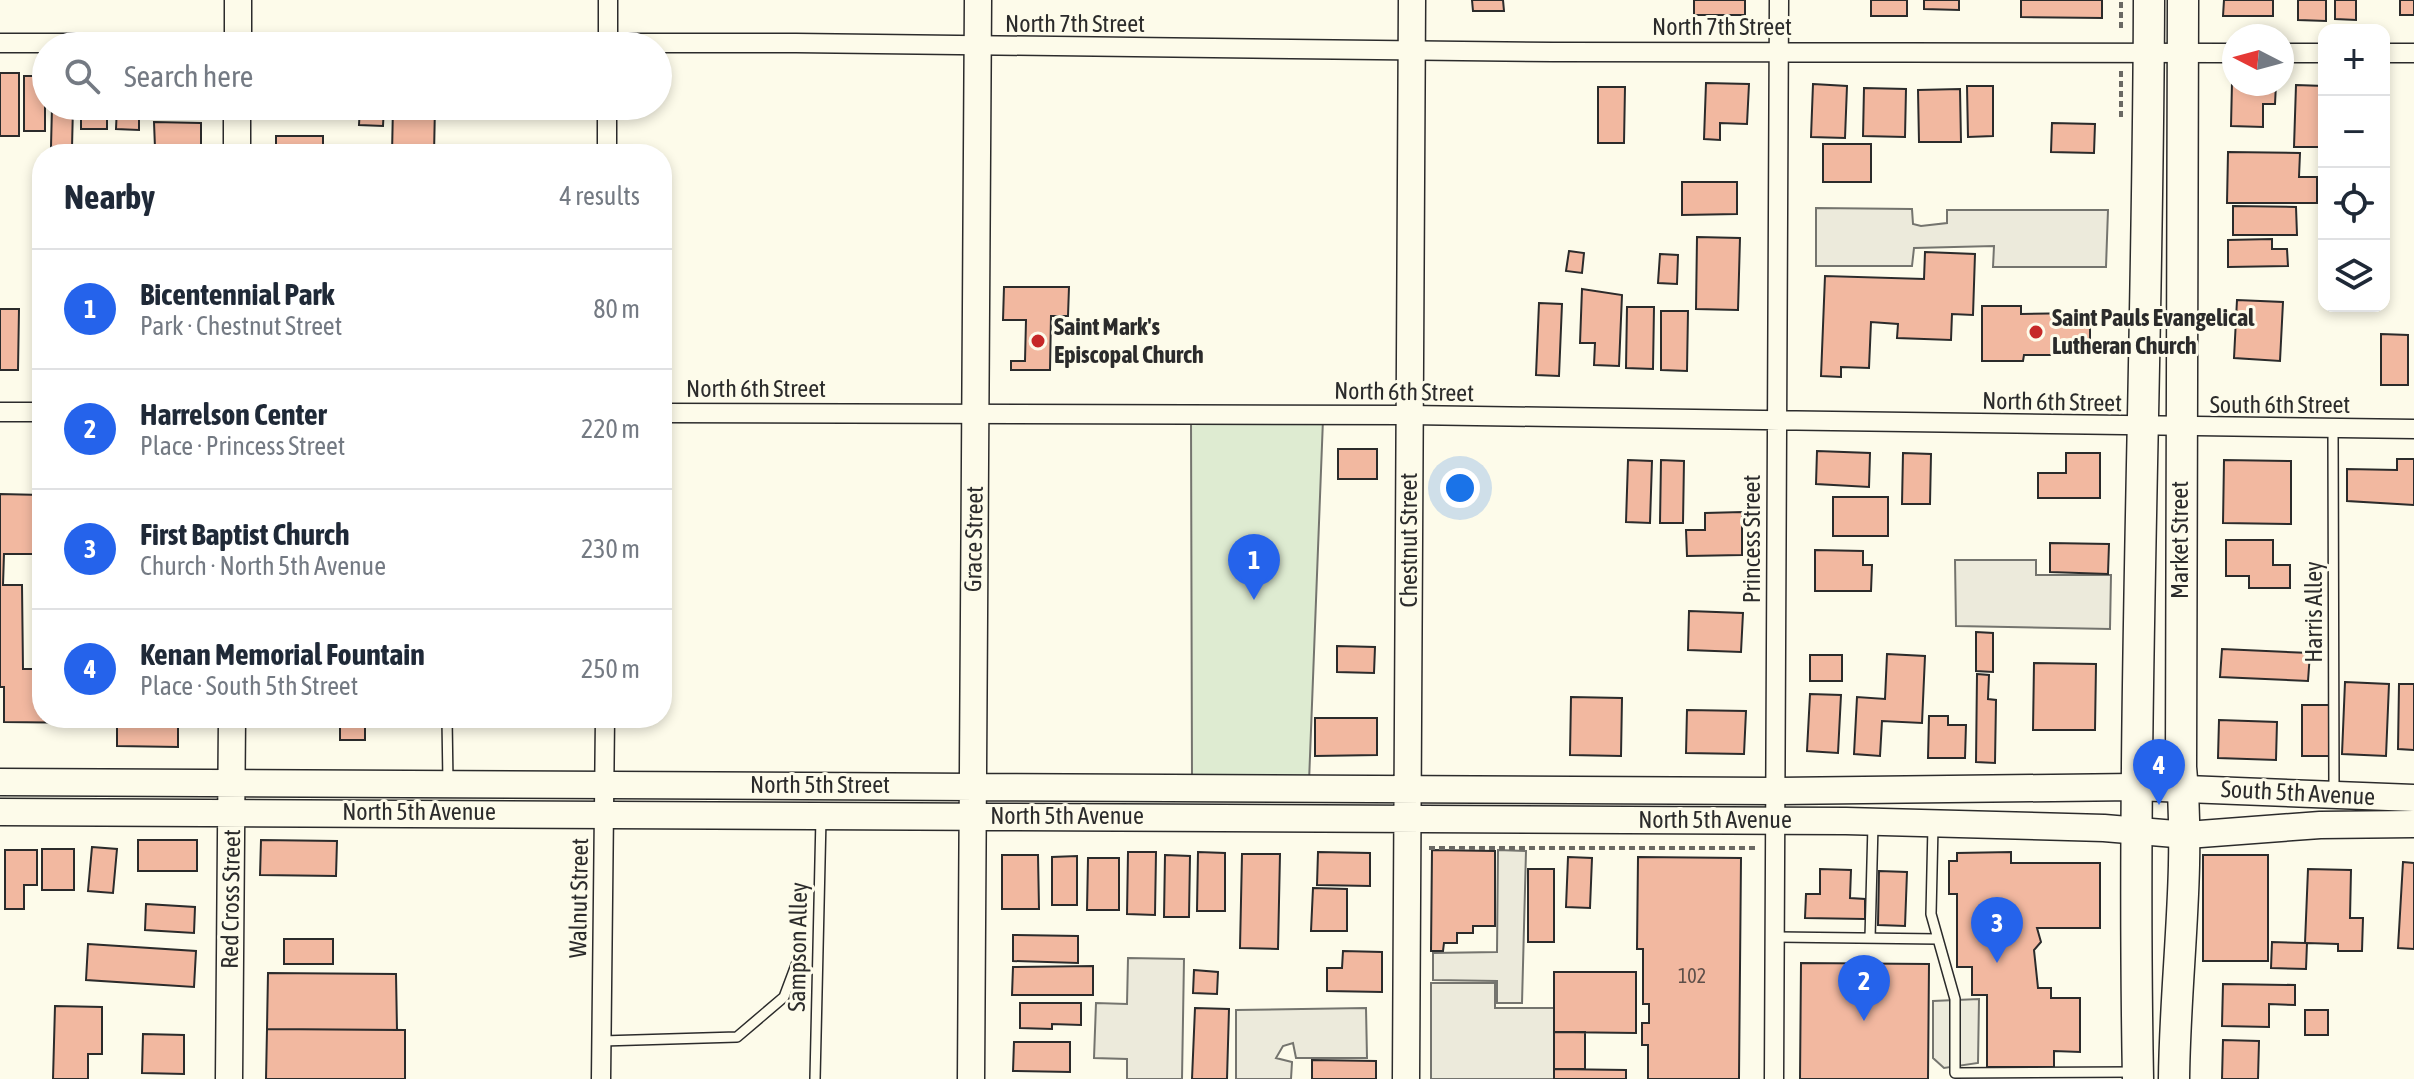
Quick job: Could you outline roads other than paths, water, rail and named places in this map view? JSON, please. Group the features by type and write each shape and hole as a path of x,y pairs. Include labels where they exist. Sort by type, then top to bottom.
{"main road":[{"name":"Market Street","path":"2138,1076 2135,787 2146,428 2149,0"},
{"name":"Market Street","path":"2174,1079 2187,835 2183,787 2179,428 2183,0"}],"street":[{"path":"238,0 238,32"},
{"path":"608,0 608,32"},
{"name":"Grace Street","path":"971,1079 978,0"},
{"name":"Chestnut Street","path":"1406,1079 1412,0"},
{"name":"Princess Street","path":"1774,1079 1779,0"},
{"name":"North 7th Street","path":"0,43 32,43"},
{"name":"North 7th Street","path":"672,45 2222,53"},
{"path":"2294,53 2318,53"},
{"path":"2390,53 2414,53"},
{"path":"237,120 237,144"},
{"path":"607,120 607,144"},
{"path":"0,412 32,412"},
{"name":"North 6th Street","path":"672,413 1409,415 2146,428"},
{"name":"South 6th Street","path":"2146,428 2414,429"},
{"name":"Red Cross Street","path":"229,1079 232,728"},
{"name":"Walnut Street","path":"601,1079 605,728"},
{"path":"0,782 232,783"},
{"name":"North 5th Street","path":"232,783 1407,789"},
{"name":"North 5th Avenue","path":"1407,789 1775,791 2183,787"},
{"name":"South 5th Avenue","path":"2183,787 2414,798"},
{"name":"North 5th Avenue","path":"0,812 1775,821 2135,832"},
{"name":"South 5th Avenue","path":"2135,832 2187,835 2320,825 2414,824"}],"lane":[{"name":"Harris Alley","path":"2333,429 2334,796"},
{"path":"447,728 448,783"},
{"name":"Sampson Alley","path":"815,1079 821,816"},
{"path":"1870,938 1873,822"},
{"path":"1933,824 1931,914 1955,999 1955,1073 2138,1076"},
{"path":"1775,937 1938,939"},
{"path":"602,1041 737,1037 784,997 799,957"}],"place":[{"name":"Saint Pauls Evangelical Lutheran Church","path":"2036,332"},
{"name":"Saint Mark's Episcopal Church","path":"1038,341"},
{"name":"Bicentennial Park","path":"1254,600"},
{"name":"Kenan Memorial Fountain","path":"2159,805"},
{"name":"First Baptist Church","path":"1997,963"},
{"name":"Harrelson Center","path":"1864,1021"}]}
